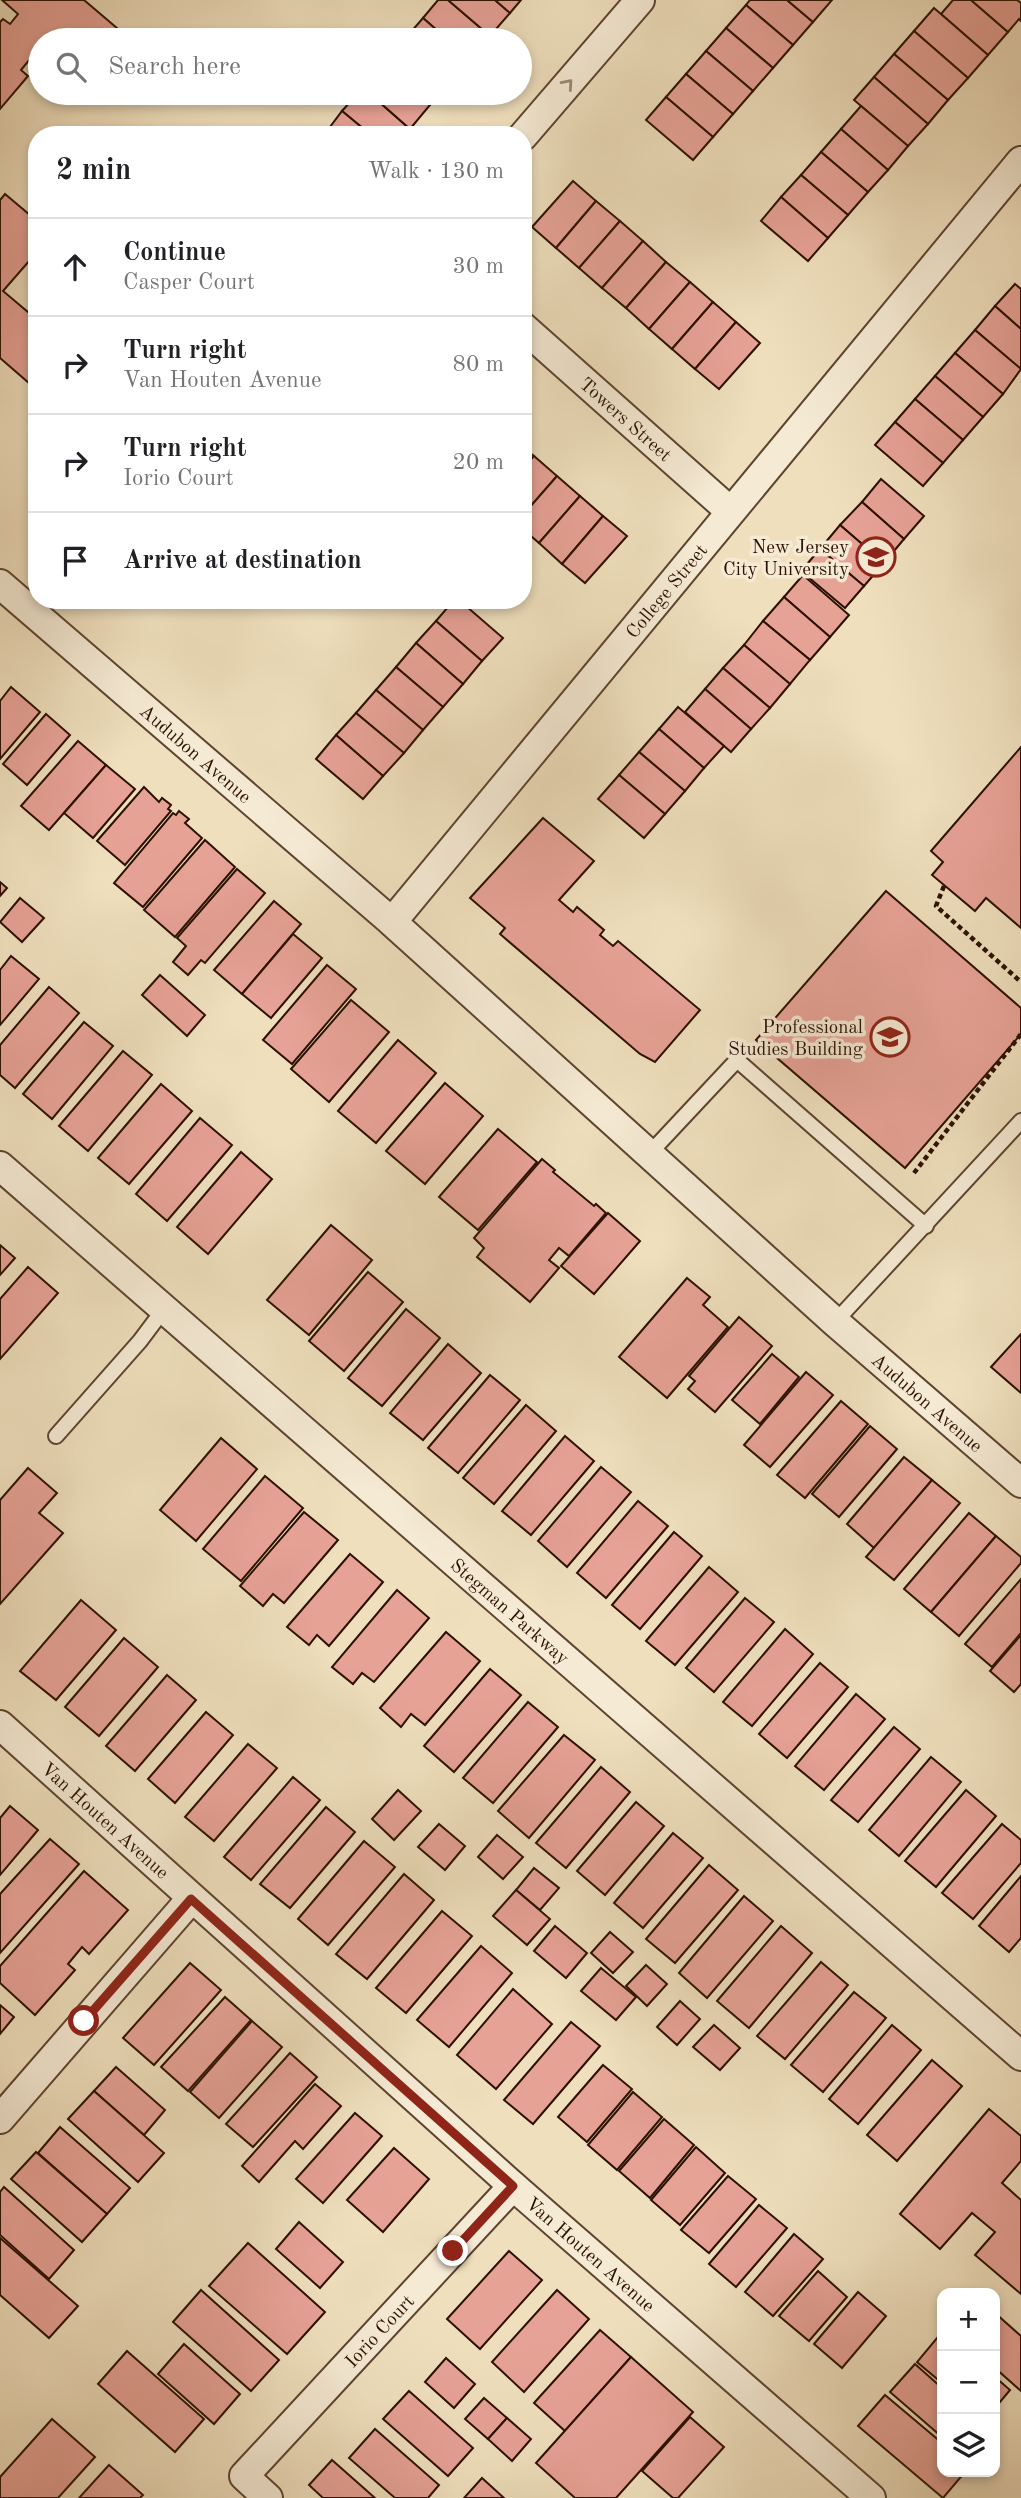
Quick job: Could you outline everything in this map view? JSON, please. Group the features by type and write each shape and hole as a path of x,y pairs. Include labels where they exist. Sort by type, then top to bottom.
{"street":[{"path":"532,126 640,0"},
{"name":"College Street","path":"392,922 1021,161"},
{"name":"Towers Street","path":"532,335 730,511"},
{"name":"Audubon Avenue","path":"0,584 28,608"},
{"name":"Audubon Avenue","path":"29,609 392,922 835,1322 1021,1483"},
{"name":"Stegman Parkway","path":"0,1166 1021,2056"},
{"name":"Van Houten Avenue","path":"0,1725 513,2186 871,2498"},
{"path":"0,2119 191,1899"},
{"name":"Iorio Court","path":"268,2498 244,2476 513,2186"}],"lane":[{"path":"649,1154 737,1060 926,1226"},
{"path":"835,1322 1021,1121"},
{"path":"56,1436 140,1341 164,1309"}],"path":[{"path":"944,886 936,906 1021,982"},
{"path":"914,1173 1021,1034"}],"building":[{"path":"2,0 84,0 117,28 28,28 28,62 21,70 28,76 0,109 0,22 3,19 10,24 18,14"},
{"path":"438,0 448,0 481,28 434,28 423,18"},
{"path":"448,0 495,0 510,13 497,28 481,28"},
{"path":"495,0 521,0 510,13"},
{"path":"750,0 787,0 813,22 793,45 746,5"},
{"path":"787,0 832,0 813,22"},
{"path":"953,0 971,0 1008,32 988,55 941,14"},
{"path":"971,0 1017,0 1021,3 1021,21 1019,19 1008,32"},
{"path":"746,5 793,45 773,68 726,28"},
{"path":"934,8 988,55 968,78 914,31"},
{"path":"423,18 434,28 414,28"},
{"path":"726,28 773,68 753,91 706,51"},
{"path":"914,31 968,78 948,100 894,54"},
{"path":"706,51 753,91 733,114 686,74"},
{"path":"894,54 948,100 928,124 874,77"},
{"path":"686,74 733,114 713,137 666,97"},
{"path":"874,77 928,124 908,146 854,100"},
{"path":"666,97 713,137 693,160 646,120"},
{"path":"347,105 383,105 407,126 360,126 342,111"},
{"path":"383,105 430,105 412,126 407,126"},
{"path":"861,106 908,146 888,170 841,129"},
{"path":"342,111 360,126 331,126"},
{"path":"841,129 888,170 868,192 821,152"},
{"path":"821,152 868,192 848,215 801,175"},
{"path":"801,175 848,215 828,238 781,197"},
{"path":"573,181 596,201 556,248 532,227"},
{"path":"5,194 28,213 28,262 3,291 28,312 28,382 0,358 0,200"},
{"path":"781,197 828,238 808,261 761,221"},
{"path":"596,201 620,221 579,268 556,248"},
{"path":"620,221 643,241 602,288 579,268"},
{"path":"643,241 666,262 626,308 602,288"},
{"path":"666,262 690,282 649,329 626,308"},
{"path":"690,282 713,302 672,349 649,329"},
{"path":"1015,284 1021,289 1021,329 995,306"},
{"path":"713,302 736,322 695,369 672,349"},
{"path":"995,306 1021,329 1021,369 975,330"},
{"path":"736,322 760,343 719,389 695,369"},
{"path":"975,330 1021,369 1003,394 955,353"},
{"path":"955,353 1003,394 983,417 935,376"},
{"path":"935,376 983,417 963,440 915,399"},
{"path":"915,399 963,440 943,463 895,422"},
{"path":"895,422 943,463 923,486 875,445"},
{"path":"534,456 557,476 532,505"},
{"path":"557,476 580,496 539,543 532,537 532,505"},
{"path":"881,479 924,516 904,539 862,502"},
{"path":"580,496 603,516 562,564 539,543"},
{"path":"862,502 904,539 884,563 840,525"},
{"path":"603,516 627,536 585,583 562,564"},
{"path":"840,525 884,563 864,586 820,549"},
{"path":"820,549 864,586 845,608 801,571"},
{"path":"803,575 849,615 830,637 784,597"},
{"path":"784,597 830,637 810,660 763,621"},
{"path":"446,609 469,609 503,638 482,661 436,621"},
{"path":"436,621 482,661 463,684 416,643"},
{"path":"763,621 810,660 790,684 744,645"},
{"path":"416,643 463,684 443,707 396,667"},
{"path":"744,645 790,684 770,708 723,668"},
{"path":"396,667 443,707 423,730 376,690"},
{"path":"723,668 770,708 751,729 705,689"},
{"path":"11,687 40,712 0,759 0,701"},
{"path":"705,689 751,729 731,752 685,712"},
{"path":"376,690 423,730 404,753 356,713"},
{"path":"678,707 724,746 704,768 659,729"},
{"path":"356,713 404,753 383,776 336,735"},
{"path":"46,714 70,735 27,785 3,764"},
{"path":"659,729 704,768 685,791 639,752"},
{"path":"336,735 383,776 363,799 316,759"},
{"path":"78,741 106,765 49,830 21,806"},
{"path":"1021,747 1021,928 986,898 975,911 932,875 943,862 931,851"},
{"path":"639,752 685,791 665,814 619,775"},
{"path":"106,765 135,789 93,838 64,813"},
{"path":"619,775 665,814 644,838 598,799"},
{"path":"144,787 159,802 162,798 171,805 168,809 171,811 125,865 97,841"},
{"path":"179,811 189,819 185,823 202,838 143,907 114,883 173,813 176,815"},
{"path":"543,818 594,861 559,900 573,912 577,907 604,930 600,935 613,946 618,941 700,1010 655,1062 640,1054 500,934 505,928 470,898"},
{"path":"205,840 235,867 175,937 144,910"},
{"path":"237,869 265,893 205,963 201,960 188,975 173,962 186,946 177,938"},
{"path":"0,882 7,888 0,896"},
{"name":"Professional Studies Building","path":"886,891 1021,1008 1021,1034 905,1168 756,1040"},
{"path":"20,898 44,918 22,942 0,922"},
{"path":"274,901 301,924 242,994 214,970"},
{"path":"293,934 322,958 271,1018 242,994"},
{"path":"11,956 39,979 0,1025 0,970"},
{"path":"327,965 356,989 292,1064 263,1040"},
{"path":"160,975 205,1015 187,1036 142,995"},
{"path":"49,987 79,1013 15,1088 0,1075 0,1045"},
{"path":"351,1000 389,1032 329,1102 291,1069"},
{"path":"84,1022 113,1046 52,1119 23,1094"},
{"path":"398,1040 436,1073 376,1143 338,1111"},
{"path":"123,1051 152,1075 88,1151 59,1126"},
{"path":"445,1083 483,1116 425,1184 386,1151"},
{"path":"161,1084 192,1111 129,1184 98,1158"},
{"path":"200,1118 232,1145 167,1221 136,1194"},
{"path":"498,1129 537,1162 478,1230 439,1197"},
{"path":"241,1152 272,1179 208,1254 177,1227"},
{"path":"542,1159 555,1170 553,1172 606,1213 569,1256 559,1248 549,1260 559,1268 530,1302 477,1257 484,1248 474,1238"},
{"path":"608,1213 640,1241 594,1294 561,1266"},
{"path":"331,1225 372,1260 309,1335 267,1300"},
{"path":"0,1245 15,1258 0,1275"},
{"path":"28,1267 58,1293 0,1359 0,1299"},
{"path":"368,1272 403,1302 344,1371 309,1341"},
{"path":"687,1278 710,1297 703,1305 728,1327 667,1398 619,1357"},
{"path":"406,1309 440,1338 382,1406 348,1378"},
{"path":"739,1317 772,1346 715,1412 688,1389 695,1381 689,1376"},
{"path":"1021,1334 1021,1393 991,1367"},
{"path":"448,1344 481,1373 423,1440 390,1413"},
{"path":"772,1354 799,1377 760,1424 732,1400"},
{"path":"806,1372 833,1395 770,1467 744,1445"},
{"path":"490,1375 520,1400 458,1473 428,1448"},
{"path":"841,1401 868,1424 805,1498 777,1475"},
{"path":"526,1405 556,1431 494,1504 463,1478"},
{"path":"870,1426 897,1449 839,1517 812,1494"},
{"path":"565,1436 594,1461 531,1535 502,1511"},
{"path":"221,1438 257,1469 196,1541 160,1510"},
{"path":"904,1457 932,1480 874,1548 847,1524"},
{"path":"601,1467 631,1492 567,1567 538,1541"},
{"path":"28,1468 57,1493 39,1513 63,1533 0,1604 0,1500"},
{"path":"265,1476 303,1508 241,1581 203,1549"},
{"path":"932,1480 960,1503 894,1580 866,1557"},
{"path":"638,1501 668,1526 606,1598 577,1573"},
{"path":"304,1512 338,1540 284,1603 273,1594 263,1606 240,1586"},
{"path":"969,1513 996,1536 931,1612 904,1589"},
{"path":"674,1532 702,1556 640,1629 612,1605"},
{"path":"996,1536 1021,1557 1021,1563 959,1636 931,1612"},
{"path":"350,1554 383,1582 329,1646 317,1635 309,1645 287,1627"},
{"path":"709,1567 738,1592 675,1665 646,1641"},
{"path":"1021,1579 1021,1633 992,1667 965,1644"},
{"path":"397,1590 429,1618 374,1682 362,1673 353,1684 332,1667"},
{"path":"745,1598 774,1622 714,1692 686,1668"},
{"path":"81,1600 116,1630 56,1700 20,1671"},
{"path":"785,1629 813,1654 752,1726 723,1702"},
{"path":"446,1632 480,1661 425,1725 411,1714 401,1727 380,1708"},
{"path":"1021,1635 1021,1684 1014,1692 990,1671"},
{"path":"124,1638 158,1667 99,1736 65,1707"},
{"path":"820,1663 848,1687 787,1758 759,1734"},
{"path":"490,1669 521,1695 454,1772 424,1746"},
{"path":"167,1675 196,1700 135,1771 106,1746"},
{"path":"856,1694 885,1719 824,1790 795,1766"},
{"path":"528,1702 558,1727 493,1803 463,1778"},
{"path":"206,1712 233,1735 175,1803 148,1779"},
{"path":"894,1727 920,1749 858,1822 831,1800"},
{"path":"564,1735 595,1760 529,1838 498,1811"},
{"path":"248,1744 277,1768 214,1841 185,1817"},
{"path":"931,1757 961,1782 899,1856 869,1830"},
{"path":"601,1767 630,1792 566,1868 536,1843"},
{"path":"293,1777 320,1800 251,1880 224,1857"},
{"path":"398,1790 421,1811 394,1840 372,1819"},
{"path":"966,1790 996,1816 936,1887 905,1861"},
{"path":"636,1802 664,1826 605,1895 577,1871"},
{"path":"10,1806 38,1830 0,1875 0,1818"},
{"path":"326,1807 355,1832 290,1908 260,1884"},
{"path":"439,1824 465,1846 445,1870 418,1847"},
{"path":"1002,1824 1021,1840 1021,1863 973,1919 942,1893"},
{"path":"673,1833 703,1858 643,1928 614,1903"},
{"path":"497,1835 523,1857 503,1879 478,1857"},
{"path":"50,1839 79,1864 0,1953 0,1894"},
{"path":"364,1841 395,1867 328,1945 298,1919"},
{"path":"709,1865 738,1890 675,1963 646,1939"},
{"path":"534,1868 559,1888 540,1910 516,1890"},
{"path":"84,1871 128,1910 89,1954 82,1947 68,1964 75,1970 35,2015 0,1983 0,1966"},
{"path":"404,1874 434,1900 367,1979 336,1954"},
{"path":"1021,1876 1021,1938 1009,1952 979,1926"},
{"path":"516,1890 550,1919 527,1945 493,1916"},
{"path":"744,1896 773,1921 707,1998 679,1973"},
{"path":"442,1911 472,1936 406,2013 376,1988"},
{"path":"555,1926 587,1953 566,1978 534,1951"},
{"path":"781,1926 812,1953 749,2028 717,2001"},
{"path":"610,1932 633,1952 613,1973 591,1953"},
{"path":"481,1946 512,1973 449,2047 417,2020"},
{"path":"821,1962 848,1985 785,2059 757,2036"},
{"path":"190,1963 221,1990 154,2065 123,2038"},
{"path":"646,1965 667,1984 647,2006 626,1986"},
{"path":"601,1968 636,1997 616,2020 581,1991"},
{"path":"513,1989 552,2024 496,2089 457,2055"},
{"path":"854,1992 886,2018 823,2092 791,2065"},
{"path":"225,1997 251,2020 188,2091 161,2067"},
{"path":"680,2001 700,2019 677,2045 657,2027"},
{"path":"0,2005 14,2017 0,2034"},
{"path":"252,2021 282,2047 219,2118 190,2092"},
{"path":"571,2022 600,2046 533,2124 504,2100"},
{"path":"714,2025 740,2048 720,2070 693,2047"},
{"path":"892,2025 921,2050 858,2124 829,2099"},
{"path":"290,2053 317,2077 253,2147 226,2124"},
{"path":"932,2060 962,2086 897,2161 867,2135"},
{"path":"603,2065 632,2089 587,2142 558,2117"},
{"path":"116,2067 165,2110 144,2135 94,2091"},
{"path":"315,2084 341,2106 303,2149 295,2141 259,2182 242,2166"},
{"path":"94,2091 164,2153 138,2182 68,2119"},
{"path":"633,2092 662,2117 617,2170 588,2145"},
{"path":"989,2109 1021,2136 1021,2161 1002,2183 1021,2200 1021,2294 975,2255 995,2232 972,2213 940,2249 900,2214"},
{"path":"355,2113 382,2136 323,2203 296,2179"},
{"path":"664,2119 694,2145 650,2198 619,2171"},
{"path":"60,2127 130,2188 107,2214 38,2153"},
{"path":"696,2147 725,2173 680,2225 651,2200"},
{"path":"394,2148 429,2179 383,2232 347,2200"},
{"path":"36,2152 107,2214 82,2242 11,2179"},
{"path":"728,2176 756,2199 709,2253 681,2230"},
{"path":"4,2187 74,2250 49,2279 0,2235 0,2192"},
{"path":"759,2205 787,2228 736,2287 709,2264"},
{"path":"299,2222 343,2262 320,2288 276,2249"},
{"path":"794,2234 823,2259 773,2316 745,2292"},
{"path":"0,2238 78,2306 49,2338 0,2295"},
{"path":"248,2243 325,2312 287,2354 209,2286"},
{"path":"509,2251 542,2280 480,2349 447,2319"},
{"path":"818,2271 847,2297 809,2341 779,2316"},
{"path":"201,2290 279,2360 251,2391 173,2322"},
{"path":"557,2290 589,2319 524,2392 492,2362"},
{"path":"858,2292 886,2316 842,2368 814,2344"},
{"path":"1000,2317 1021,2336 1021,2391 1000,2372"},
{"path":"600,2330 631,2357 565,2431 534,2403"},
{"path":"937,2338 937,2379 917,2362"},
{"path":"184,2344 240,2394 214,2424 158,2374"},
{"path":"127,2351 204,2419 175,2452 98,2384"},
{"path":"631,2357 693,2412 616,2498 575,2498 536,2463"},
{"path":"446,2358 475,2384 454,2408 425,2382"},
{"path":"915,2364 937,2384 937,2433 890,2392"},
{"path":"1000,2381 1010,2390 1000,2402"},
{"path":"409,2391 473,2448 448,2476 383,2419"},
{"path":"885,2395 937,2439 937,2477 961,2477 943,2498 858,2426"},
{"path":"484,2398 507,2418 488,2439 465,2419"},
{"path":"690,2417 724,2447 678,2498 673,2498 642,2471"},
{"path":"507,2418 531,2439 512,2461 488,2439"},
{"path":"52,2419 95,2457 58,2498 0,2498 0,2477"},
{"path":"375,2429 439,2485 428,2498 395,2498 349,2458"},
{"path":"332,2460 375,2498 323,2498 309,2485"},
{"path":"109,2465 143,2495 140,2498 79,2498"},
{"path":"482,2478 504,2498 464,2498"}],"place":[{"name":"New Jersey City University","path":"876,557"},
{"name":"Professional Studies Building","path":"890,1037"}],"route":[{"path":"84,2021 191,1899 513,2186 453,2251"}]}
